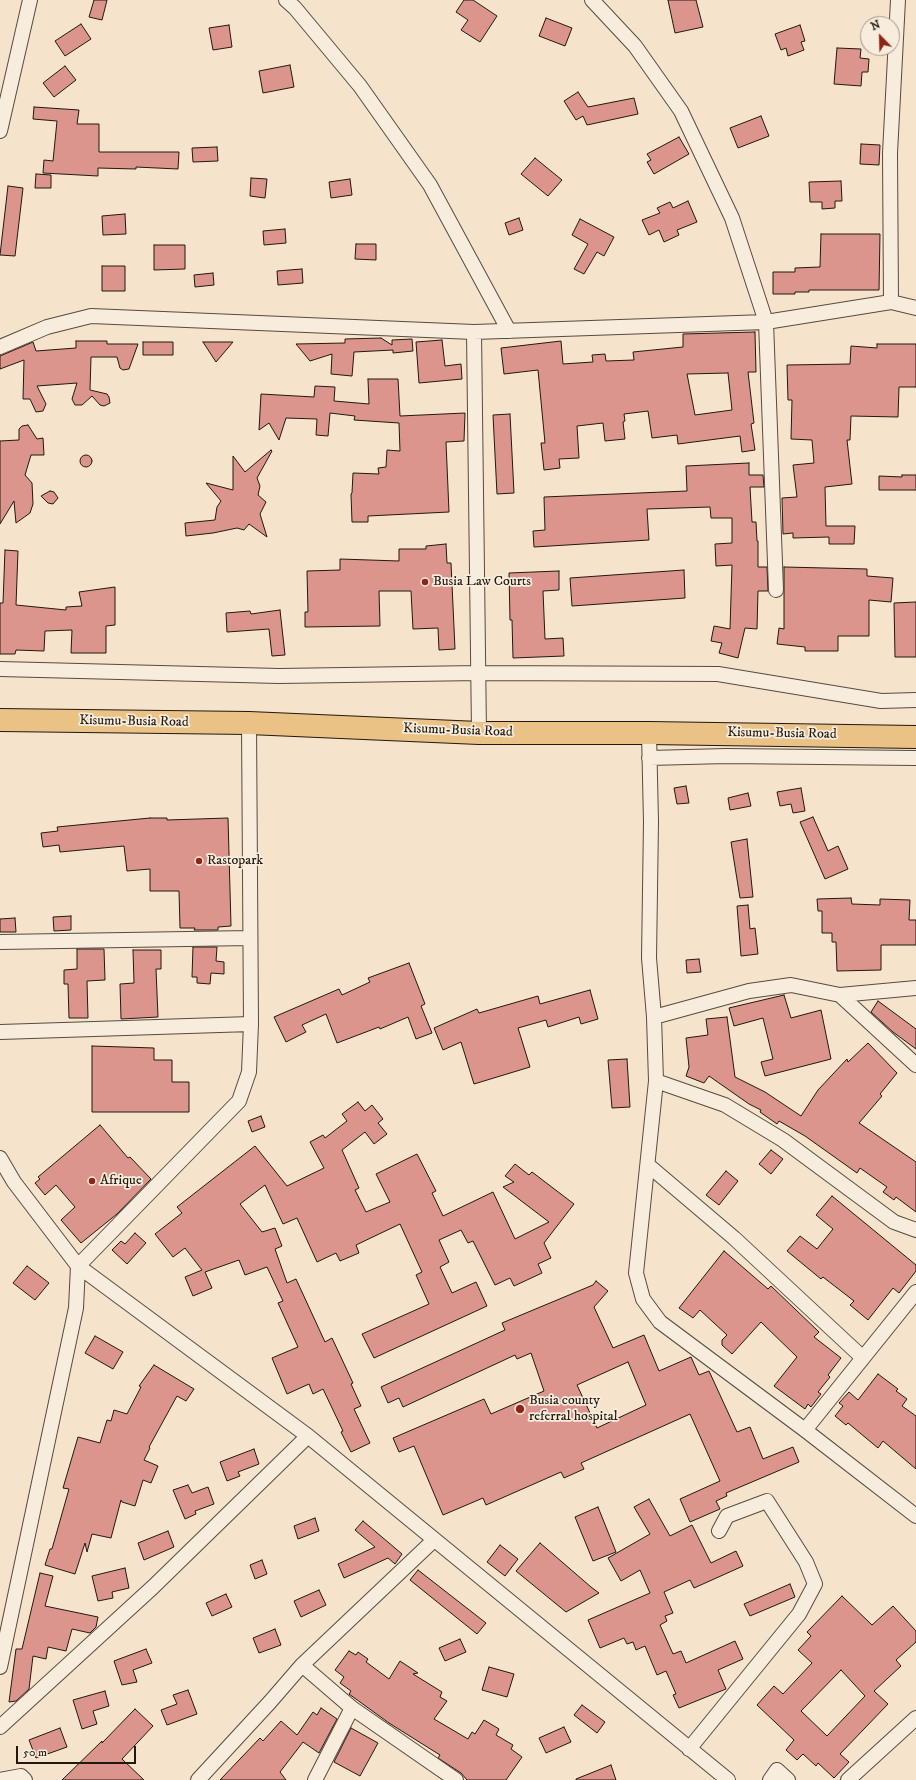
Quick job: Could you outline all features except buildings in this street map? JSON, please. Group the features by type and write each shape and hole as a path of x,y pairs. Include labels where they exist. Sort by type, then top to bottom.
{"highway":[{"name":"Kisumu-Busia Road","path":"0,720 249,724 479,733 649,733 916,737"}],"street":[{"path":"0,131 30,0"},
{"path":"286,0 360,86 430,185 509,331"},
{"path":"592,0 635,46 681,111 732,218 766,322 776,590"},
{"path":"891,302 890,153 898,0"},
{"path":"0,347 47,327 91,316 474,332 766,322 891,302 916,308"},
{"path":"474,332 479,733"},
{"path":"0,669 279,676 478,672 718,674 881,701 916,700"},
{"path":"0,1667 76,1308 78,1266 240,1101 249,1072 251,1024 249,724"},
{"path":"649,733 651,822 649,958 654,1017 656,1081 636,1273 643,1299 660,1322 805,1430 916,1516"},
{"path":"649,758 726,756 916,758"},
{"path":"0,942 250,938"},
{"path":"654,1017 749,992 791,985 840,995 916,988"},
{"path":"840,995 916,1065"},
{"path":"0,1032 251,1024"},
{"path":"656,1081 725,1105 783,1140 894,1222 916,1230"},
{"path":"0,1158 14,1182 78,1266 308,1436 728,1780"},
{"path":"648,1165 734,1238 863,1358"},
{"path":"805,1430 916,1292"},
{"path":"0,1727 153,1587 308,1436"},
{"path":"689,1749 799,1614 815,1584 806,1562 767,1501 727,1516 719,1531"},
{"path":"198,1780 302,1665 434,1540"},
{"path":"302,1665 352,1708 456,1780"},
{"path":"315,1780 352,1708"},
{"path":"848,1780 916,1718"},
{"path":"770,1780 776,1770 788,1780"},
{"path":"0,1780 21,1776 25,1780"}],"place":[{"name":"Busia Law Courts","path":"425,582"},
{"name":"Rastopark","path":"199,861"},
{"name":"Afrique","path":"92,1181"},
{"name":"Busia county referral hospital","path":"520,1409"}]}
